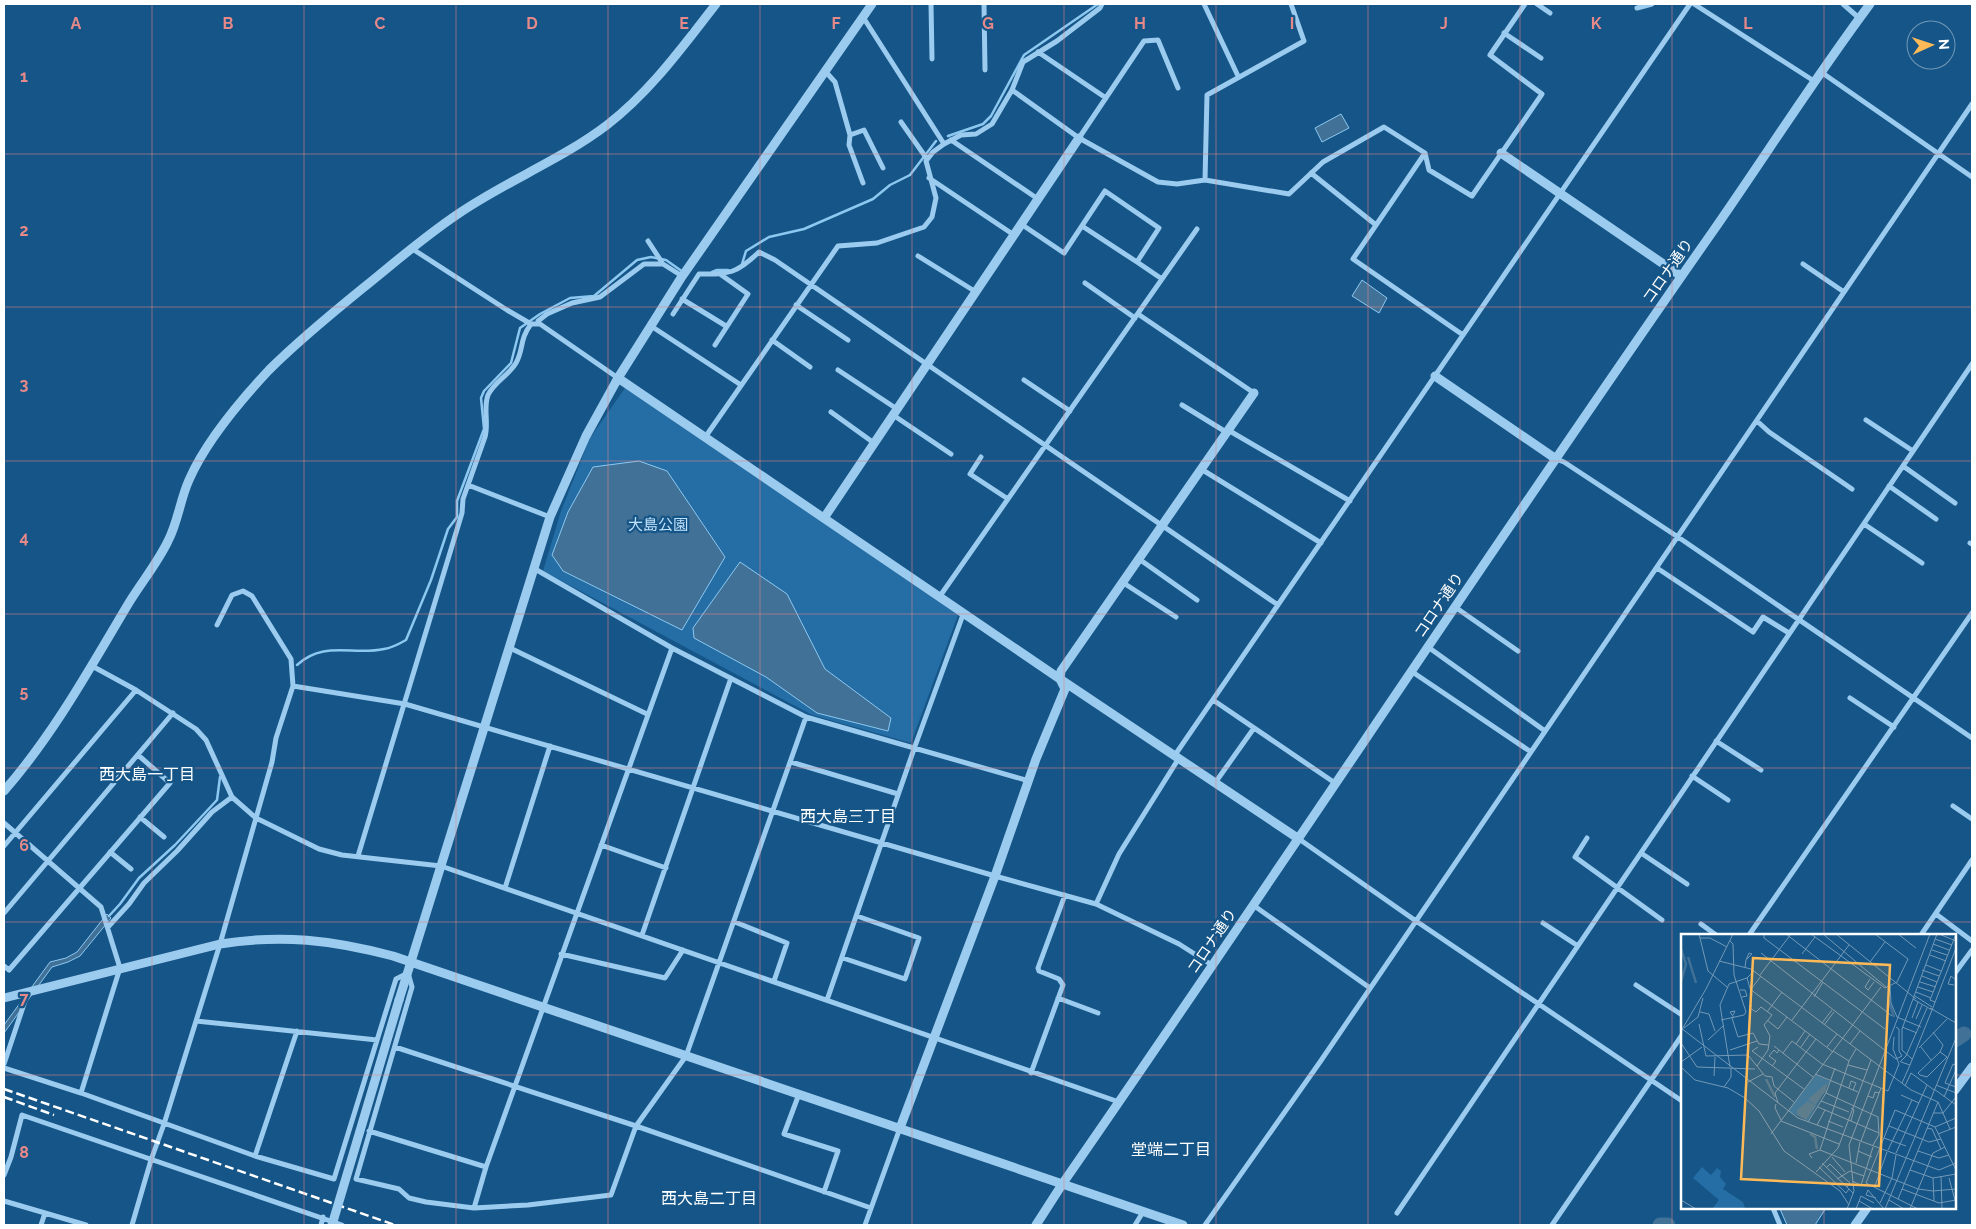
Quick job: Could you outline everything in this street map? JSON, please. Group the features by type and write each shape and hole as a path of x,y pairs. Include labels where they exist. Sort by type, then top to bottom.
{"street":[{"path":"4,791 49,734 166,545 198,460 243,400 282,358 411,248 458,213 581,143 608,124 648,87 716,4"},
{"path":"332,1225 399,1000 550,517 586,436 618,378 682,276 872,4"},
{"path":"931,4 932,59"},
{"path":"984,4 985,70"},
{"path":"706,436 838,246 877,243 924,227 932,217 936,198 929,178 927,159 944,144 962,135 976,134 992,124 1012,90 1023,62 1057,41 1100,8 1102,4"},
{"path":"1204,4 1238,76"},
{"path":"1205,180 1207,95 1238,76 1304,41 1291,4"},
{"path":"1012,90 1079,138 1158,182 1177,184 1205,180 1289,194 1323,162 1384,127 1425,153 1429,170 1472,196 1542,94 1490,55 1524,4"},
{"path":"1538,4 1550,12"},
{"path":"1637,8 1652,4"},
{"path":"1096,904 1119,854 1213,700 1560,193 1692,4 1814,81"},
{"path":"1843,4 1859,18"},
{"name":"コロナ通り","path":"1036,1225 1820,72 1870,4"},
{"path":"862,17 944,144"},
{"path":"1504,33 1541,58"},
{"path":"824,518 1144,41 1158,40 1178,88"},
{"path":"1038,52 1106,98"},
{"path":"825,72 835,82 850,135 849,145 863,183"},
{"path":"1820,72 1972,177"},
{"path":"1206,1225 1416,921 1972,104"},
{"path":"901,122 927,159"},
{"path":"850,135 864,130 883,168"},
{"path":"952,140 1038,199"},
{"path":"1425,153 1353,259 1463,335"},
{"path":"1501,153 1681,276"},
{"path":"1311,172 1376,225"},
{"path":"929,178 1014,236"},
{"path":"1021,224 1064,253 1105,191 1159,228 1137,262"},
{"path":"1082,226 1162,279"},
{"path":"940,596 1197,229"},
{"path":"648,241 662,264 682,276"},
{"path":"411,248 523,320 531,324 538,324 706,436 1681,1100"},
{"path":"673,314 699,274 720,274 740,269 760,252 811,283 1278,605"},
{"path":"918,256 976,292"},
{"path":"538,324 538,321 547,314 563,307 600,297 644,264 662,264"},
{"path":"1803,264 1844,292"},
{"path":"715,345 748,294 720,274"},
{"path":"865,1225 1029,781 1065,689 1060,679 1061,671 1254,393 1086,283"},
{"path":"682,299 726,326"},
{"path":"796,305 848,340"},
{"path":"358,856 462,513 463,498 487,432 486,402 488,395 517,362 524,334 531,324"},
{"path":"651,326 741,385"},
{"path":"772,340 810,367"},
{"path":"1397,1212 1972,364"},
{"path":"838,370 951,454"},
{"path":"1435,376 1556,459 1564,462 1678,537 1972,738"},
{"path":"1024,380 1070,411"},
{"path":"1182,404 1350,501"},
{"path":"831,412 874,443"},
{"path":"1866,420 1913,451"},
{"path":"1757,421 1769,432 1852,489"},
{"path":"981,457 970,474 1008,499"},
{"path":"1903,466 1955,504"},
{"path":"1201,469 1321,543"},
{"path":"468,485 550,517"},
{"path":"1890,486 1936,519"},
{"path":"1864,524 1922,563"},
{"path":"1139,559 1197,600"},
{"path":"1657,568 1753,632 1763,617 1789,634"},
{"path":"535,569 672,648 806,717 1029,781"},
{"path":"1122,582 1176,617"},
{"path":"132,1225 220,944 272,762 276,738 293,686 291,659 252,596 243,591 232,595 217,626"},
{"path":"1455,607 1518,651"},
{"path":"827,1000 898,794 964,612"},
{"path":"1750,934 1894,726 1970,622 1972,613"},
{"path":"1428,647 1545,731"},
{"path":"510,648 647,714"},
{"path":"474,1208 486,1167 627,768 672,648"},
{"path":"92,666 136,690 196,729 206,740 232,797 256,818 319,849 342,855 441,866 774,981 1030,1073 1119,1102"},
{"path":"1412,671 1531,752"},
{"path":"642,935 731,678"},
{"path":"293,686 405,704 1096,904 1179,944 1212,965"},
{"path":"4,846 136,690"},
{"path":"1850,698 1894,726"},
{"path":"1213,700 1335,783"},
{"path":"4,913 173,713"},
{"path":"408,973 412,988 356,1179 399,1189 409,1198 474,1208 528,1206 611,1196 636,1126 686,1056 806,717"},
{"path":"1216,783 1254,728"},
{"path":"1716,741 1761,770"},
{"path":"505,888 550,746"},
{"path":"4,966 9,970 170,783 138,755"},
{"path":"791,762 898,794"},
{"path":"1692,776 1728,800"},
{"path":"108,927 129,904 144,882 177,851 212,812 232,797"},
{"path":"1953,806 1972,819"},
{"path":"140,817 164,837"},
{"path":"4,823 101,907 120,968 81,1094"},
{"path":"1587,838 1575,857 1662,920"},
{"path":"601,845 666,868"},
{"path":"110,852 131,869"},
{"path":"1640,853 1687,884"},
{"path":"1922,934 1972,860"},
{"path":"1030,1073 1063,985 1062,982 1039,971 1038,968 1065,895"},
{"path":"1253,905 1370,988"},
{"path":"1936,914 1972,941"},
{"path":"843,958 905,979 918,938 857,916"},
{"path":"735,922 786,943 774,981"},
{"path":"1543,923 1578,946"},
{"path":"1701,924 1715,934"},
{"path":"4,998 220,944 278,939 322,941 352,945 412,962 1183,1225"},
{"path":"562,954 666,978 682,950"},
{"path":"1956,972 1972,950"},
{"path":"28,992 4,1066 255,1156 334,1179 396,979 408,973"},
{"path":"1636,985 1681,1014"},
{"path":"1058,998 1098,1012"},
{"path":"196,1021 377,1040"},
{"path":"255,1156 297,1031"},
{"path":"1552,1225 1681,1036"},
{"path":"395,1047 636,1126 871,1208"},
{"path":"1956,1089 1972,1067"},
{"path":"799,1094 784,1134 838,1151 824,1192"},
{"path":"4,1175 11,1157 22,1115 342,1225"},
{"path":"369,1131 486,1167"},
{"path":"4,1156 11,1157"},
{"path":"4,1201 86,1225"},
{"path":"1773,1209 1780,1225"},
{"path":"1855,1225 1867,1209"},
{"path":"1135,1225 1143,1212"},
{"path":"41,1225 45,1213"},
{"path":"321,1225 323,1217"}],"green space":[{"name":"大島公園","path":"625,388 958,615 911,743 812,715 543,571 561,511 590,438"}],"shaded area":[{"path":"1341,114 1349,128 1322,142 1315,128"},
{"path":"1362,280 1387,298 1379,313 1352,296"},
{"path":"639,461 667,471 725,557 682,630 563,571 552,555 568,512 593,467"},
{"path":"740,562 787,594 825,669 891,718 888,731 817,713 766,677 694,638 693,628"},
{"path":"107,914 111,918 80,956 52,967 4,1033 4,1025 50,962 66,958 77,952"},
{"path":"1780,1209 1825,1209 1815,1225 1787,1225"}],"waterway":[{"path":"948,136 983,124 991,116 1024,55 1098,4"},
{"path":"742,264 746,251 769,237 804,229 873,199 890,185 910,175 936,141"},
{"path":"297,665 307,657 318,653 339,650 372,651 393,647 406,640 431,580 448,529 457,517 457,501 484,429 481,398 484,391 511,363 520,328 540,314 570,298 594,296 637,260 651,257 666,260 683,272"},
{"path":"712,272 728,270"},
{"path":"109,916 139,878 175,845 217,800 220,777"},
{"path":"1956,1039 1964,1034"},
{"path":"1660,1225 1668,1225"}],"railway":[{"path":"4,1089 395,1225"},
{"path":"4,1097 54,1115"}],"district":[{"name":"西大島一丁目","path":"147,774"},
{"name":"西大島三丁目","path":"848,816"},
{"name":"堂端二丁目","path":"1171,1149"},
{"name":"西大島二丁目","path":"709,1198"}]}
